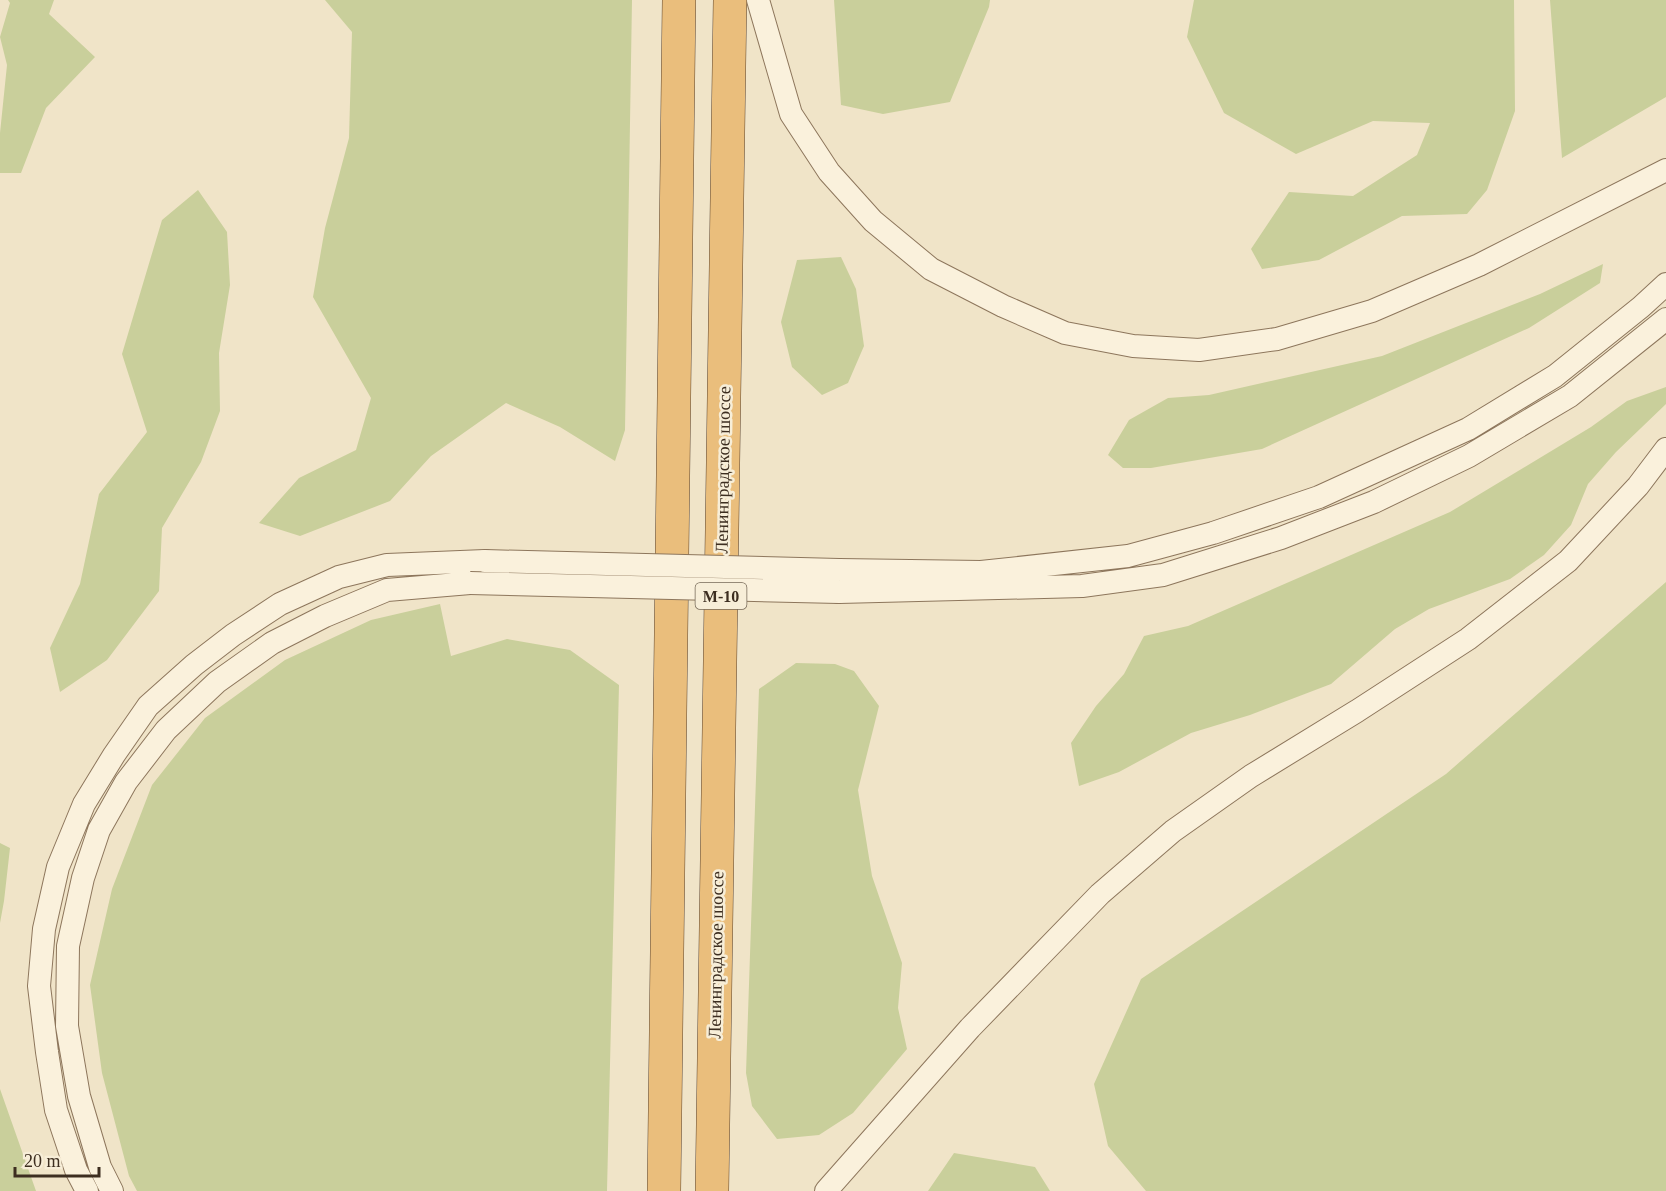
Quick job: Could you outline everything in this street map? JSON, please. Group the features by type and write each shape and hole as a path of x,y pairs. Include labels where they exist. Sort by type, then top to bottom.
{"highway":[{"name":"М-10","path":"664,1191 679,0"},
{"name":"Ленинградское шоссе","path":"712,1191 730,0"}],"street":[{"path":"758,0 791,114 829,172 873,221 931,269 1003,306 1065,333 1133,346 1199,350 1276,339 1372,312 1469,270 1666,170"},
{"path":"87,1191 76,1170 56,1110 39,986 44,929 58,867 84,804 148,706 233,634 280,604 339,577 387,565 485,561 839,581 981,572 1128,556 1213,533 1298,504 1405,460 1468,429 1555,376 1666,284"},
{"path":"112,1191 100,1167 79,1096 67,1026 68,946 83,878 99,830 126,782 166,730 217,682 272,643 325,615 387,590 470,583 839,581 1082,586 1163,575 1281,538 1374,502 1469,456 1570,396 1666,319"},
{"path":"826,1191 970,1028 1100,894 1173,831 1251,776 1468,639 1568,561 1638,486 1666,449"}],"green space":[{"path":"8,0 54,0 49,14 95,57 46,108 21,173 0,173 0,133 7,65 0,37 10,3"},
{"path":"325,0 632,0 625,430 615,461 560,427 506,403 431,456 390,501 300,536 259,523 299,478 356,450 371,398 313,297 325,228 349,138 352,32"},
{"path":"834,0 990,0 950,102 883,114 841,105"},
{"path":"1194,0 1514,0 1515,111 1487,190 1467,214 1402,216 1319,260 1262,269 1251,249 1289,192 1353,196 1417,155 1430,123 1373,121 1296,154 1224,113 1187,37"},
{"path":"1550,0 1666,0 1666,97 1562,158"},
{"path":"198,190 227,232 230,285 219,353 220,411 201,462 162,528 159,591 107,660 60,692 50,648 80,584 99,494 147,432 122,354 162,220"},
{"path":"841,257 856,289 864,346 848,383 822,395 792,367 781,322 797,260"},
{"path":"1603,264 1600,283 1529,328 1262,449 1151,468 1123,468 1108,455 1129,420 1168,398 1209,395 1382,356 1540,294"},
{"path":"1666,387 1666,404 1616,452 1588,484 1571,525 1544,555 1510,579 1429,609 1395,629 1331,684 1250,715 1191,733 1119,772 1079,786 1071,743 1096,706 1124,674 1144,636 1188,626 1450,512 1591,427 1627,401"},
{"path":"1666,582 1666,1191 1146,1191 1108,1146 1094,1084 1141,979 1446,774"},
{"path":"440,604 451,656 507,639 570,650 619,685 607,1191 137,1191 129,1176 102,1073 90,985 112,889 152,785 205,718 285,660 371,620"},
{"path":"796,663 835,664 854,671 879,706 858,790 872,876 902,963 898,1008 907,1049 853,1113 819,1135 777,1139 752,1106 746,1073 759,689"},
{"path":"0,843 10,848 0,923"},
{"path":"0,1089 36,1191 0,1191"},
{"path":"954,1153 1035,1167 1050,1191 928,1191"}]}
